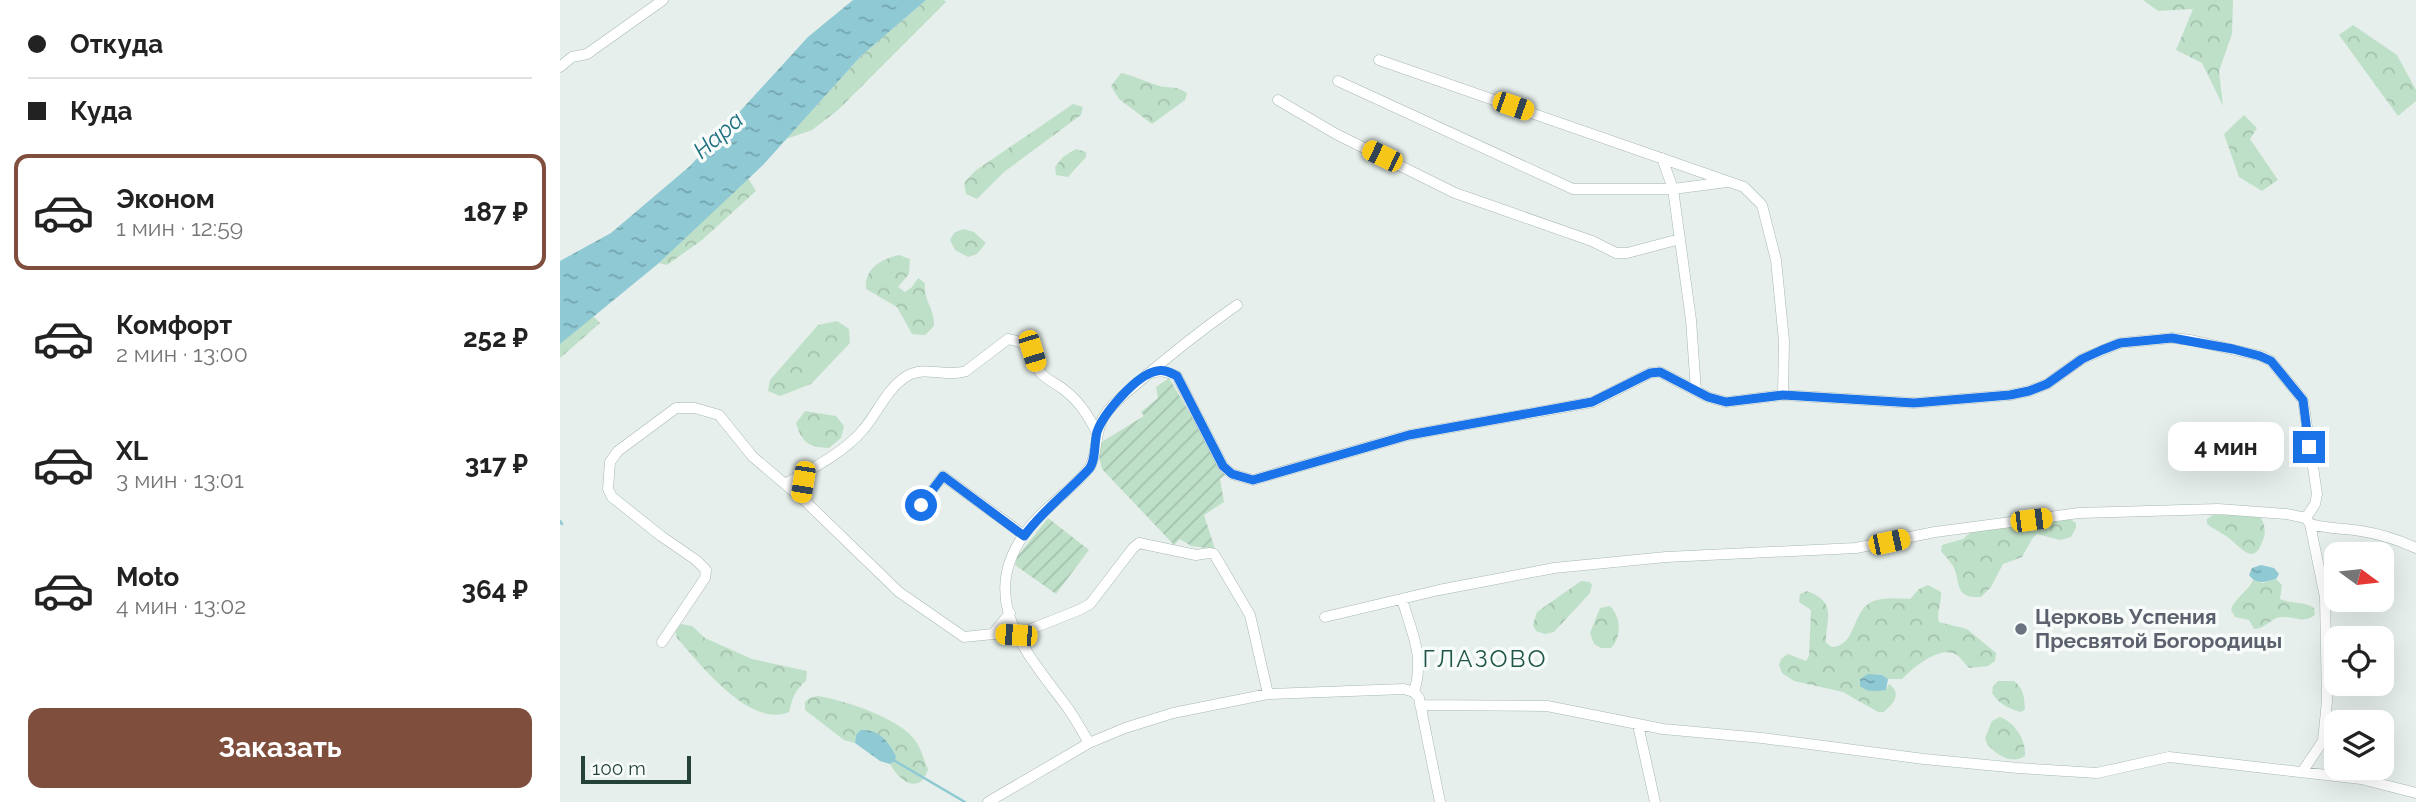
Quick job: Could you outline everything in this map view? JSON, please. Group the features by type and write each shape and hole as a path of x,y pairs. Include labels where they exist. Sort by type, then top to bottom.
{"street":[{"path":"560,67 572,57 587,54 663,0"},
{"path":"1379,60 1744,187 1762,205 1773,249 1784,341 1783,395"},
{"path":"1338,81 1573,189 1673,189 1731,182"},
{"path":"1278,100 1336,134 1444,188 1592,241 1616,253 1627,253 1680,239"},
{"path":"1662,158 1673,189 1696,370 1696,391"},
{"path":"1089,743 1069,710 1029,658 1016,635 1004,590 1010,559 1024,536 1055,500 1092,466 1097,433 1104,417 1147,374 1237,305"},
{"path":"1147,374 1157,370 1177,376 1223,466 1232,474 1253,480 1409,435 1592,402 1650,373 1660,372 1696,391 1726,402 1783,395 1914,403 2010,395 2047,384 2082,359 2120,343 2172,338 2260,356 2271,361 2303,400 2316,494 2308,521 2325,597 2327,701 2323,741 2302,772"},
{"path":"785,484 852,441 864,429 891,390 907,376 918,371 966,371 1008,339 1016,340 1032,351 1041,373 1060,386 1086,411 1097,433"},
{"path":"662,642 705,578 706,570 612,497 608,489 612,457 676,408 695,408 719,415 752,457 801,497 899,592 964,637 1016,635 1090,604 1139,543 1196,555 1209,553 1219,559 1250,615 1268,694"},
{"path":"801,497 803,482 809,471"},
{"path":"921,505 943,476 1024,536"},
{"path":"1325,617 1554,568 1666,557 1856,548 1935,532 2079,513 2218,509 2286,514 2321,527 2361,531 2405,542 2416,548"},
{"path":"1402,599 1419,654 1419,675 1414,692"},
{"path":"993,634 1010,613"},
{"path":"988,802 1089,743 1173,713 1268,694 1404,689 1414,692 1419,698 1440,802"},
{"path":"1420,705 1547,706 1638,725 2018,768 2097,773 2169,757 2361,779 2416,793"},
{"path":"1638,725 1655,802"}],"green space":[{"path":"926,0 946,2 838,110 812,130 786,139 861,56"},
{"path":"2143,0 2233,0 2232,34 2219,71 2223,106 2202,63 2176,50 2193,9 2158,11"},
{"path":"2353,25 2397,55 2416,90 2416,101 2398,116 2339,35"},
{"path":"1121,73 1160,86 1179,89 1187,93 1185,100 1152,124 1119,99 1111,86"},
{"path":"1073,104 1083,107 1081,115 1004,172 977,199 966,194 964,183 975,171"},
{"path":"2244,115 2257,128 2250,139 2278,180 2262,191 2239,177 2224,134"},
{"path":"1076,149 1086,152 1086,157 1068,177 1056,175 1055,167 1063,157"},
{"path":"748,178 756,191 702,240 667,265 659,263"},
{"path":"963,229 974,232 986,243 977,254 968,257 955,250 950,240 954,233"},
{"path":"899,255 910,259 909,274 898,287 905,292 918,278 925,283 934,326 925,335 912,334 897,307 866,289 868,276 875,266"},
{"path":"593,316 600,323 560,358 560,344"},
{"path":"837,321 849,329 850,343 811,384 780,396 768,391 770,380 818,325"},
{"path":"1169,378 1226,475 1220,479 1224,502 1204,515 1215,549 1191,546 1180,539 1174,545 1102,469 1100,443 1144,416 1141,412 1158,398 1156,387"},
{"path":"805,411 836,416 844,426 841,438 829,448 807,443 796,423"},
{"path":"2250,514 2261,518 2265,529 2259,549 2251,554 2207,524 2207,519 2213,515"},
{"path":"1048,518 1089,550 1056,594 1015,565 1017,557"},
{"path":"2069,518 2076,523 2071,537 2060,540 2037,534 2022,557 2003,564 1991,587 1981,597 1972,597 1962,592 1953,566 1941,551 1942,545 1963,539 1972,531"},
{"path":"2276,579 2282,585 2280,599 2310,606 2314,608 2315,615 2302,619 2280,617 2254,629 2249,620 2235,617 2231,610 2253,580 2263,583"},
{"path":"1581,581 1590,582 1590,593 1554,632 1545,634 1536,631 1533,625 1537,612"},
{"path":"1928,585 1941,592 1939,622 1967,629 1996,653 1995,661 1988,666 1969,668 1957,655 1950,652 1927,659 1902,679 1888,679 1882,675 1886,690 1889,684 1896,694 1884,712 1878,712 1843,692 1794,681 1782,673 1779,665 1781,659 1788,654 1806,661 1809,656 1811,610 1799,602 1800,594 1807,591 1817,596 1827,607 1826,643 1832,647 1846,641 1860,613 1871,602 1895,598 1910,599 1919,589"},
{"path":"1610,606 1618,621 1617,638 1611,648 1601,648 1594,644 1590,633 1600,608"},
{"path":"680,624 692,626 705,638 752,659 807,671 806,681 794,695 789,712 774,715 758,711 727,691 677,638 675,630"},
{"path":"1998,681 2014,681 2020,687 2025,709 2017,711 1998,700 1992,693 1993,686"},
{"path":"818,696 872,712 910,734 919,746 928,769 920,782 915,784 904,780 890,764 895,761 856,735 855,743 844,740 805,710 805,702"},
{"path":"2000,717 2018,732 2024,744 2025,756 2020,759 2004,758 1987,744 1985,738 1992,721"}],"water":[{"path":"853,0 926,0 861,56 763,165 659,263 560,344 560,261 611,233 690,166 808,37"},
{"path":"2261,565 2274,568 2279,574 2276,579 2261,582 2252,578 2249,575 2252,568"},
{"path":"1868,674 1882,675 1888,679 1886,690 1869,691 1860,686 1860,679"},
{"path":"861,730 882,737 896,756 895,761 890,764 880,761 855,743 856,735"}],"waterway":[{"path":"895,761 965,802"}],"place":[{"name":"Церковь Успения Пресвятой Богородицы","path":"2021,629"}],"district":[{"name":"ГЛАЗОВО","path":"1485,659"}],"route":[{"path":"921,505 943,476 1024,536 1055,500 1092,466 1097,433 1104,417 1147,374 1157,370 1177,376 1223,466 1232,474 1253,480 1409,435 1592,402 1650,373 1660,372 1708,397 1726,402 1783,395 1914,403 2029,391 2047,384 2082,359 2120,343 2172,338 2233,349 2271,361 2303,400 2309,447"}],"water label":[{"name":"Нара","path":"718,135"}]}
